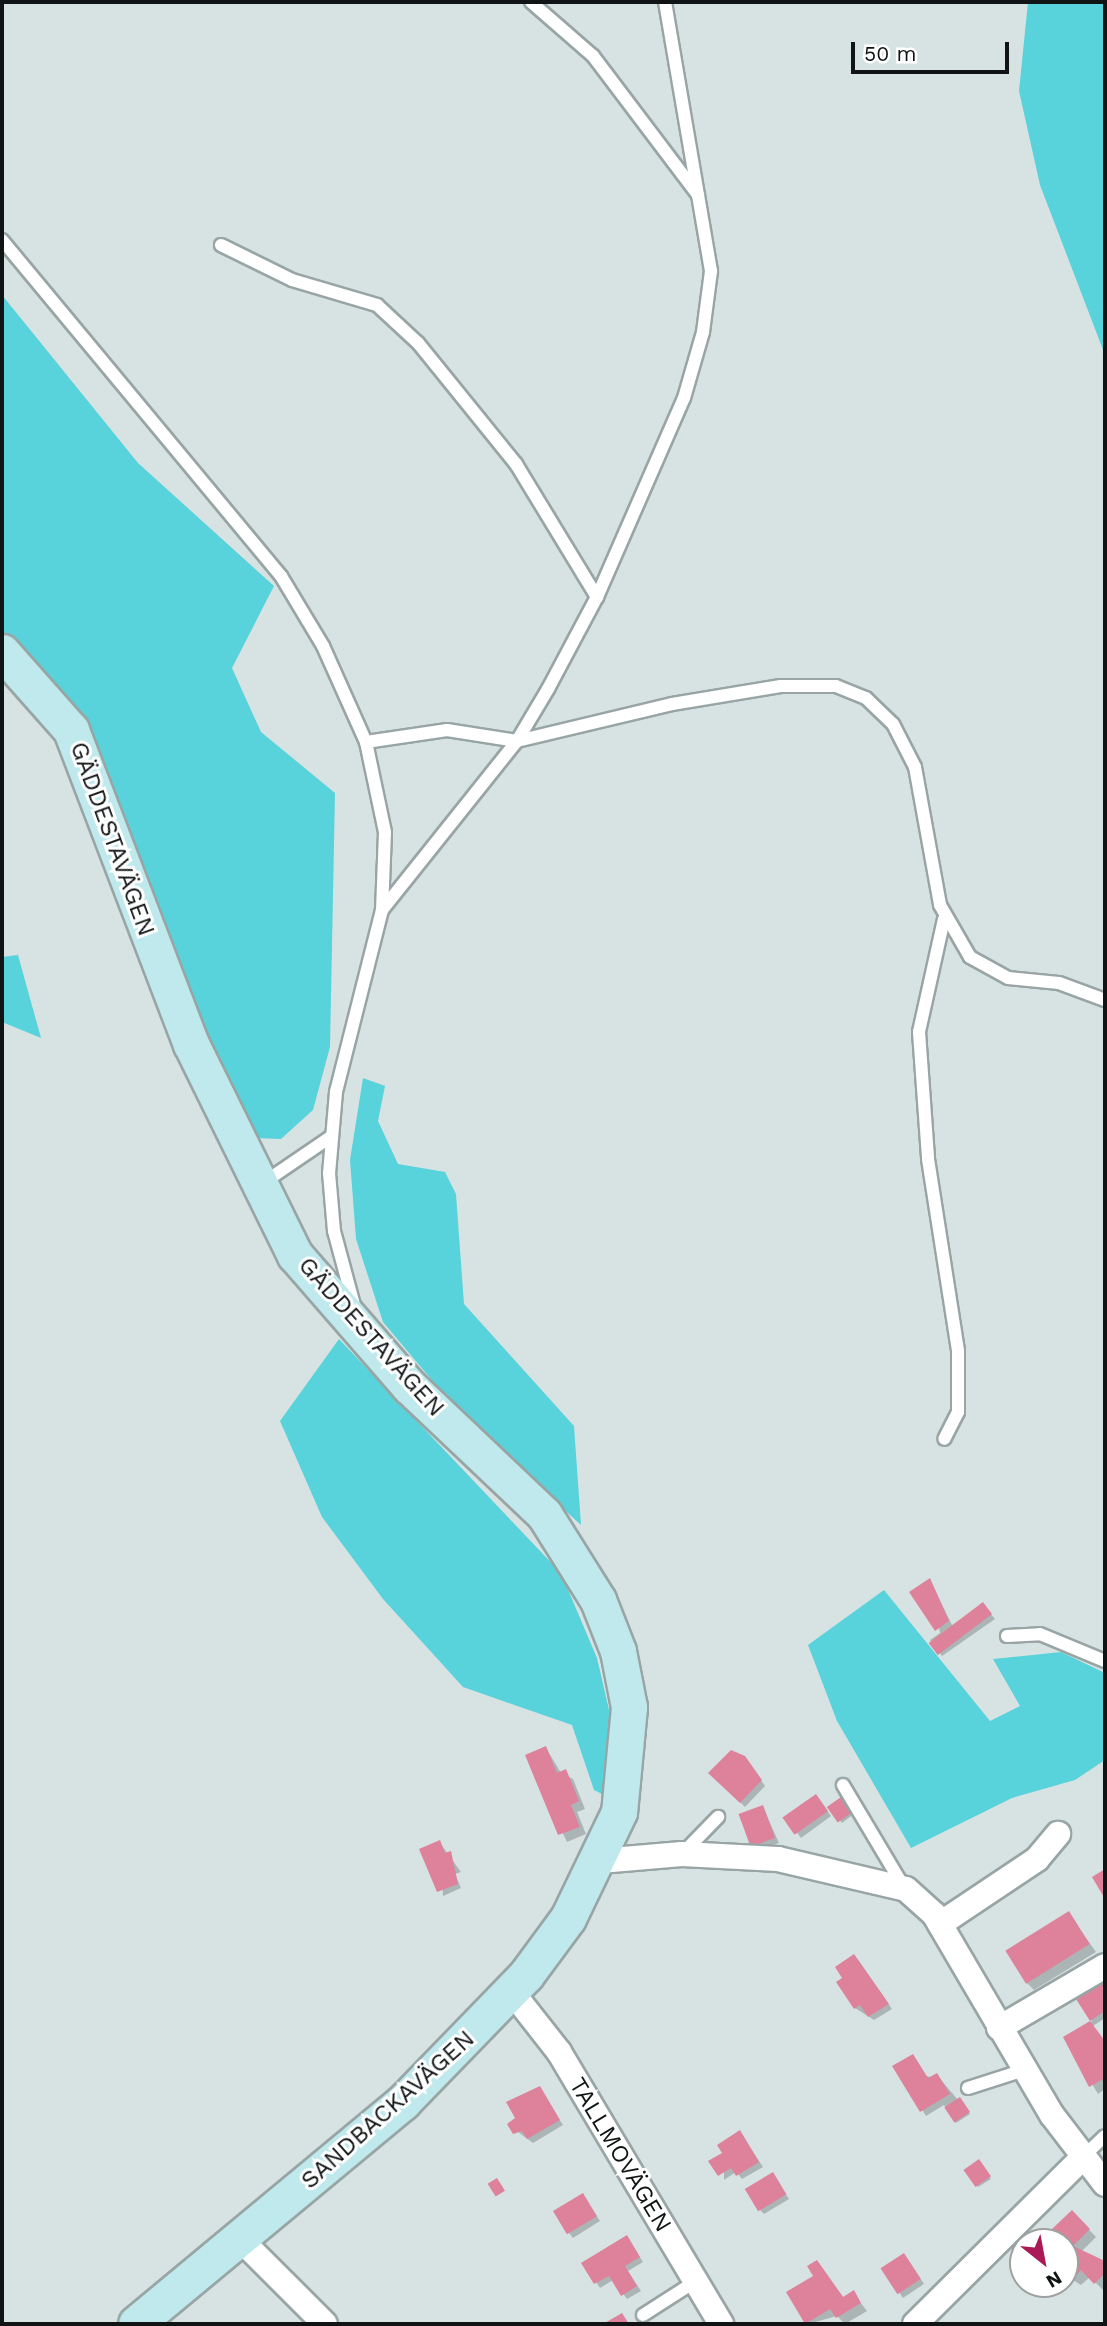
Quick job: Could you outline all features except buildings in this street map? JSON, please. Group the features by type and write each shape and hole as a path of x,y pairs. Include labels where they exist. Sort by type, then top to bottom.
{"street":[{"name":"GÄDDESTAVÄGEN","path":"2,652 71,730 170,995 257,1186 295,1255 370,1344 544,1514 598,1600 618,1651 629,1707 619,1812 600,1861"},
{"path":"940,1924 1037,1859 1058,1834"},
{"path":"600,1861 682,1854 778,1859 905,1889 940,1924 1024,2070 1082,2158 1105,2184"},
{"name":"SANDBACKAVÄGEN","path":"136,2324 403,2102 512,1992 568,1918 600,1861"},
{"path":"999,2028 1105,1966"},
{"name":"TALLMOVÄGEN","path":"512,1992 559,2052 721,2324"},
{"path":"915,2324 1082,2158"},
{"path":"240,2239 326,2324"}],"lane":[{"path":"531,2 593,56 702,201"},
{"path":"382,910 517,741 597,597 684,398 703,331 711,271 702,201 665,2"},
{"path":"2,240 281,576 323,646 366,742 385,832 382,910 336,1092 332,1136 334,1231 370,1344"},
{"path":"221,245 292,280 377,305 418,343 516,464 597,597"},
{"path":"366,742 447,730 517,741 672,704 782,686 836,687 866,698 893,724 915,766 944,915 970,957 1008,978 1059,983 1105,1000"},
{"path":"944,915 919,1032 928,1159 958,1351 958,1412 944,1439"},
{"path":"257,1186 332,1136"},
{"path":"1007,1636 1040,1634 1105,1661"},
{"path":"843,1785 905,1889"},
{"path":"682,1854 718,1817"},
{"path":"968,2088 1024,2070"},
{"path":"1082,2158 1105,2136"},
{"path":"643,2315 696,2281"}],"shaded area":[{"path":"1028,2 1105,2 1105,355 1040,185 1019,91"},
{"path":"2,295 138,463 274,586 232,668 261,732 335,793 330,1047 313,1110 281,1139 251,1138 143,889 2,637"},
{"path":"18,955 41,1038 2,1022 2,957"},
{"path":"363,1078 385,1086 378,1121 398,1164 445,1172 456,1194 464,1304 574,1426 581,1525 462,1416 383,1322 356,1239 350,1160"},
{"path":"339,1339 561,1573 597,1658 613,1727 608,1797 594,1790 572,1725 463,1687 383,1599 322,1517 280,1421"},
{"path":"884,1590 990,1721 1020,1706 993,1659 1061,1652 1105,1673 1105,1760 1075,1780 1012,1798 911,1848 837,1721 808,1645"}]}
